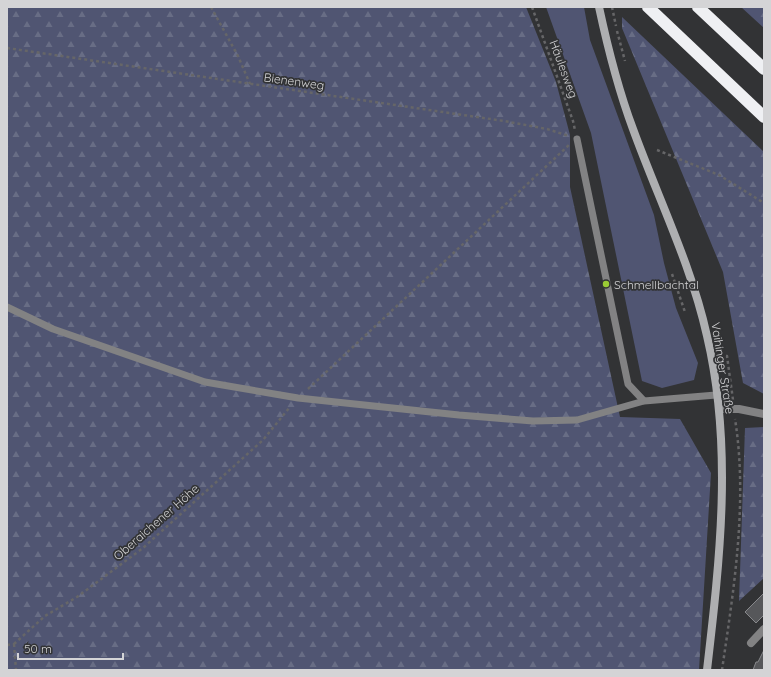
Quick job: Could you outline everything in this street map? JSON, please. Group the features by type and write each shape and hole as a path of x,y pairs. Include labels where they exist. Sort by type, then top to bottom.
{"highway":[{"path":"648,7 764,117"},
{"path":"698,7 764,69"}],"main road":[{"name":"Vaihinger Straße","path":"599,7 626,110 695,292 708,336 719,409 722,469 720,549 707,670"}],"street":[{"path":"719,409 734,408 764,414"},
{"path":"751,643 764,629"}],"lane":[{"path":"577,139 628,384 644,401"},
{"path":"7,307 53,329 205,382 298,398 459,415 533,420 577,420 644,401 716,395"}],"path":[{"path":"211,7 238,56 250,85"},
{"name":"Häulesweg","path":"532,7 573,121 577,139"},
{"path":"612,7 625,61"},
{"name":"Bienenweg","path":"7,48 250,85 504,121 548,129 577,139"},
{"name":"Oberaichener Höhe","path":"14,644 45,616 77,597 143,548 263,440 298,398 577,139"},
{"path":"657,150 719,174 764,203"},
{"path":"672,274 685,312"},
{"path":"722,670 739,526 740,451 727,356"},
{"path":"7,645 14,644 16,670"}],"green space":[{"path":"7,7 526,7 556,82 570,135 570,187 620,417 680,419 711,473 699,670 7,670"},
{"path":"546,7 584,7 590,40 654,215 664,263 676,308 698,363 694,380 662,388 642,381 591,133"},
{"path":"741,7 764,7 764,28"},
{"path":"622,17 764,152 764,394 743,383 723,272 622,28"},
{"path":"764,427 764,578 739,601 745,428"}],"building":[{"path":"764,593 764,615 756,623 745,612"},
{"path":"764,650 764,670 753,670 756,662 758,662"}],"place":[{"name":"Schmellbachtal","path":"606,284"}]}
